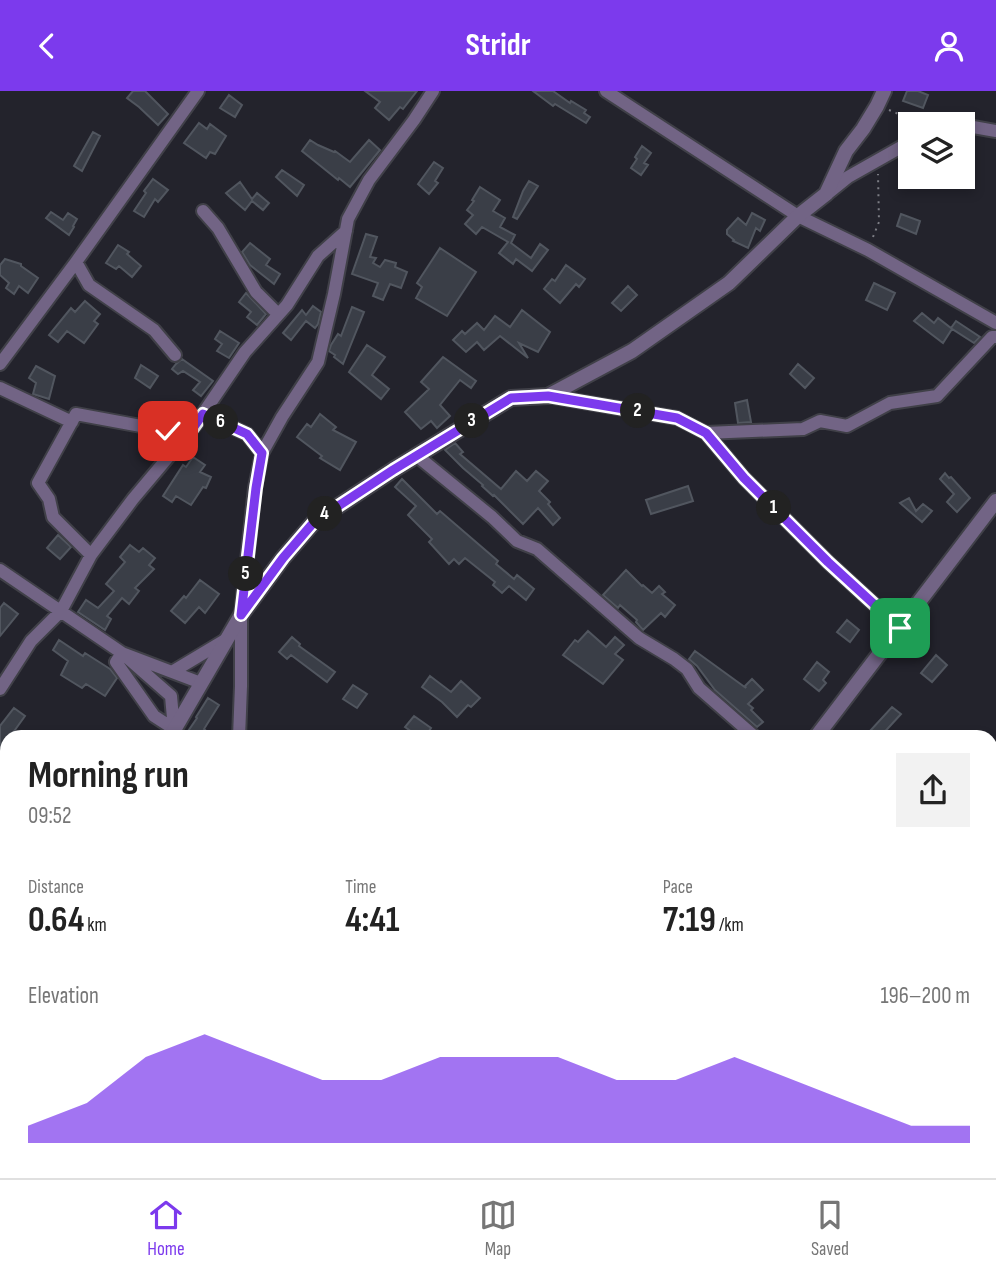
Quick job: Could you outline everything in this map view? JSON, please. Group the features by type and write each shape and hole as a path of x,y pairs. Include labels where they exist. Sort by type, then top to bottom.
{"street":[{"path":"0,364 198,91"},
{"path":"239,730 241,615 262,453 318,362 348,219 369,180 433,91"},
{"path":"606,91 798,216 868,250 996,323"},
{"path":"826,194 846,151 863,129 884,91"},
{"path":"975,127 996,131"},
{"path":"548,396 632,351 729,283 798,216 848,177 898,149"},
{"path":"203,211 218,229 256,292 278,314"},
{"path":"0,689 31,641 61,611 91,555 133,499 191,431 245,352 287,305 318,256 346,231"},
{"path":"76,262 89,285 154,330 175,355"},
{"path":"706,433 803,429 820,421 846,426 890,403 937,396 992,337 996,337"},
{"path":"0,388 72,422"},
{"path":"174,730 241,615 283,558 314,522 416,455 511,398 548,396 677,418 706,433 744,478 828,562 900,628"},
{"path":"91,555 53,517 50,499 38,484 76,414 168,431 191,431"},
{"path":"203,414 247,434 262,453"},
{"path":"247,434 274,431"},
{"path":"416,455 517,541 537,549 639,638 687,669 699,688 747,730"},
{"path":"821,730 996,502"},
{"path":"0,570 122,653 171,696 172,730"},
{"path":"172,672 228,639"},
{"path":"122,653 201,684"},
{"path":"122,653 117,661 154,716 169,730"}],"path":[{"path":"877,106 898,114"},
{"path":"868,250 879,222 878,160"}],"building":[{"path":"133,91 145,91 168,114 158,125 127,98"},
{"path":"365,91 417,91 403,109 400,107 389,120 375,108 380,102"},
{"path":"533,91 553,91 586,110 584,113 590,117 586,123 555,104 553,106"},
{"path":"907,91 928,95 923,108 903,101"},
{"path":"229,95 242,105 235,117 220,108"},
{"path":"199,123 207,129 210,124 226,136 215,154 210,152 206,158 184,143"},
{"path":"93,132 100,136 82,171 74,166"},
{"path":"310,140 335,151 350,162 369,140 380,150 350,187 302,151"},
{"path":"642,146 651,153 644,163 648,165 641,175 631,168"},
{"path":"434,162 443,168 435,181 438,183 429,194 418,184"},
{"path":"282,170 304,185 297,196 276,177"},
{"path":"153,179 168,190 158,202 155,199 144,217 134,211"},
{"path":"529,181 538,186 517,219 513,217"},
{"path":"240,182 252,199 257,193 269,203 263,210 252,201 245,210 226,193"},
{"path":"480,187 500,200 493,211 505,218 500,227 515,235 511,243 531,258 540,244 548,250 532,271 516,259 513,264 499,253 508,242 482,227 476,234 465,224 473,215 467,210"},
{"path":"51,212 63,220 68,213 77,219 69,235 46,218"},
{"path":"752,213 765,220 760,231 756,228 748,248 733,241 727,230 738,218 746,225"},
{"path":"901,214 920,221 916,234 897,226"},
{"path":"366,234 377,237 370,257 376,258 373,263 380,267 385,260 396,263 395,267 407,272 401,288 390,284 383,300 373,296 378,283 352,274"},
{"path":"250,243 270,259 266,265 280,274 274,284 250,265 242,252"},
{"path":"118,245 129,252 127,254 141,266 132,277 119,266 116,269 106,263"},
{"path":"440,248 476,272 447,316 416,298 422,287 417,283"},
{"path":"5,259 21,264 38,278 28,293 19,286 14,294 6,288 9,283 0,275 0,265"},
{"path":"566,265 585,279 579,287 576,284 560,303 544,289 552,279 555,281"},
{"path":"874,283 895,293 887,310 866,300"},
{"path":"628,286 637,295 621,311 612,303"},
{"path":"246,293 266,314 257,325 247,317 251,312 239,302"},
{"path":"85,301 100,314 94,321 98,324 84,343 67,331 58,342 49,335 71,308 75,312"},
{"path":"313,306 321,312 318,324 315,328 306,321 291,340 283,333 302,310 306,315"},
{"path":"352,307 364,312 343,364 329,351 338,334 341,336"},
{"path":"522,310 550,332 538,352 519,343 528,358 500,336 484,350 477,342 466,352 453,340 462,331 465,334 477,323 484,330 495,316 510,327"},
{"path":"922,313 934,323 938,318 951,328 956,321 980,337 974,343 952,329 943,343 914,321"},
{"path":"220,331 239,343 229,358 217,351 222,344 215,339"},
{"path":"367,345 385,357 372,375 389,389 381,399 349,372"},
{"path":"443,357 476,381 471,388 460,380 440,405 450,416 437,428 431,421 421,429 405,412 429,389 421,382"},
{"path":"182,359 213,381 201,396 193,390 200,382 183,371 178,374 172,369"},
{"path":"798,364 814,378 805,388 790,374"},
{"path":"141,365 158,376 150,388 135,378"},
{"path":"36,366 55,376 49,399 33,394 36,383 29,378"},
{"path":"747,400 751,422 738,423 735,403"},
{"path":"320,414 336,427 333,430 356,442 340,470 320,458 322,456 297,437 307,424 311,427"},
{"path":"455,443 463,452 460,454 501,489 516,471 527,481 536,471 548,481 539,491 560,518 553,525 538,508 523,524 445,450"},
{"path":"193,457 205,465 200,472 211,477 206,488 203,487 191,505 176,496 172,502 163,496 183,465 186,467"},
{"path":"945,473 970,498 957,512 947,502 954,494 940,479"},
{"path":"402,479 437,514 440,511 498,561 496,564 514,579 517,575 534,589 526,600 509,586 502,593 493,585 495,582 465,558 459,564 454,559 449,564 429,542 432,539 408,515 416,506 395,487"},
{"path":"688,486 693,501 651,514 646,500"},
{"path":"909,498 916,511 923,504 932,511 922,522 900,503"},
{"path":"58,535 71,547 60,559 47,548"},
{"path":"130,545 139,552 143,548 155,558 149,565 154,569 135,588 139,591 129,604 122,598 107,616 111,619 105,630 78,612 86,600 98,608 114,591 106,584 125,562 120,557"},
{"path":"626,570 652,593 659,586 665,592 662,594 675,605 665,617 661,613 643,630 637,620 620,605 618,608 603,595"},
{"path":"200,580 219,594 205,613 199,607 185,623 171,611"},
{"path":"4,603 18,614 0,636 0,608"},
{"path":"847,620 859,630 850,642 837,632"},
{"path":"588,631 606,647 615,637 624,645 615,654 623,660 603,684 563,655 575,640 578,642"},
{"path":"292,637 299,646 335,672 327,682 291,655 287,659 279,652"},
{"path":"59,640 110,669 117,678 105,696 86,684 82,688 61,675 68,661 53,650"},
{"path":"695,651 746,688 752,679 763,690 748,704 763,722 757,727 715,690 689,659"},
{"path":"936,655 947,665 932,682 921,673"},
{"path":"817,662 829,672 823,680 826,683 819,691 804,679"},
{"path":"430,676 451,692 461,681 480,698 471,707 468,705 457,717 422,687"},
{"path":"353,685 367,694 357,708 343,699"},
{"path":"208,698 219,705 205,730 189,730"},
{"path":"892,707 901,714 886,730 871,730"},
{"path":"14,708 25,716 15,730 0,730 0,726"},
{"path":"414,716 431,728 409,730 405,727"}],"route":[{"path":"168,431 191,431 203,414 247,434 262,453 241,615 283,558 314,522 511,398 548,396 677,418 706,433 744,478 828,562 900,628"}]}
